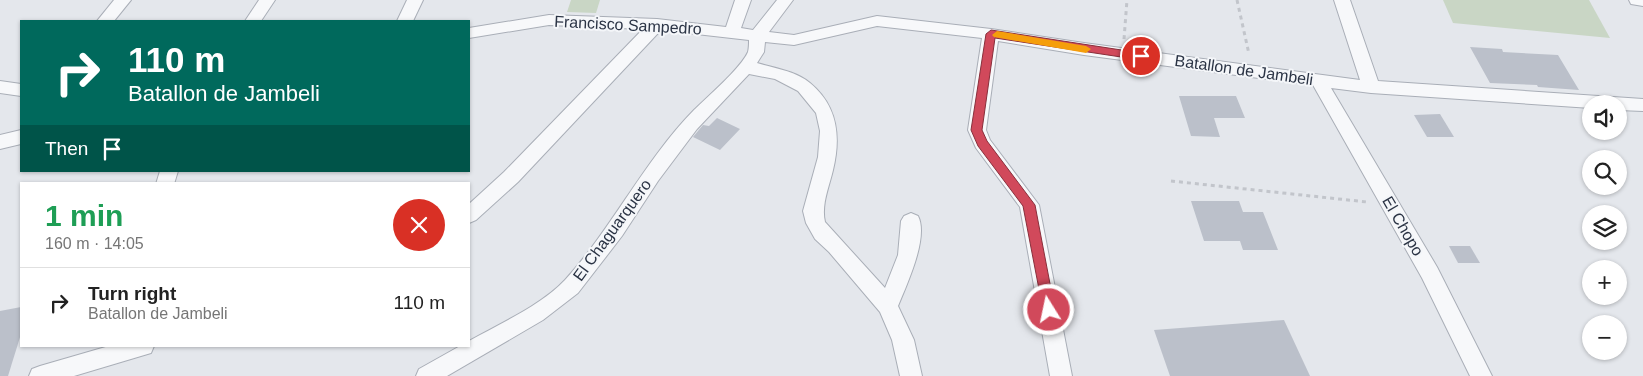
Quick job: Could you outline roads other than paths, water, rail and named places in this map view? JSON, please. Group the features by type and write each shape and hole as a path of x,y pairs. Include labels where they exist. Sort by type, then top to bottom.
{"street":[{"path":"106,20 123,0"},
{"path":"254,20 267,0"},
{"path":"405,20 415,0"},
{"path":"732,32 743,0"},
{"path":"758,35 785,0"},
{"path":"1342,0 1371,87"},
{"path":"1636,0 1643,1"},
{"name":"Francisco Sampedro","path":"470,32 549,20 657,24 758,35"},
{"name":"Batallon de Jambeli","path":"758,35 794,40 814,37 877,21 991,34 1122,54 1371,87 1643,105"},
{"path":"470,214 511,177 657,24"},
{"path":"991,34 977,130 982,143 1029,205 1061,376"},
{"name":"El Chaguarquero","path":"427,376 536,314 571,287 615,230 651,176 691,124 745,68 756,52 758,35"},
{"path":"745,68 780,74 804,87 824,111 829,131 827,157 813,212 816,223 822,233 836,246 888,306 903,340 911,376"},
{"name":"El Chopo","path":"1319,81 1430,273 1480,376"},
{"path":"0,86 20,90"},
{"path":"0,142 20,136"},
{"path":"888,306 908,255 911,221"},
{"path":"40,376 102,352 135,347"}]}
